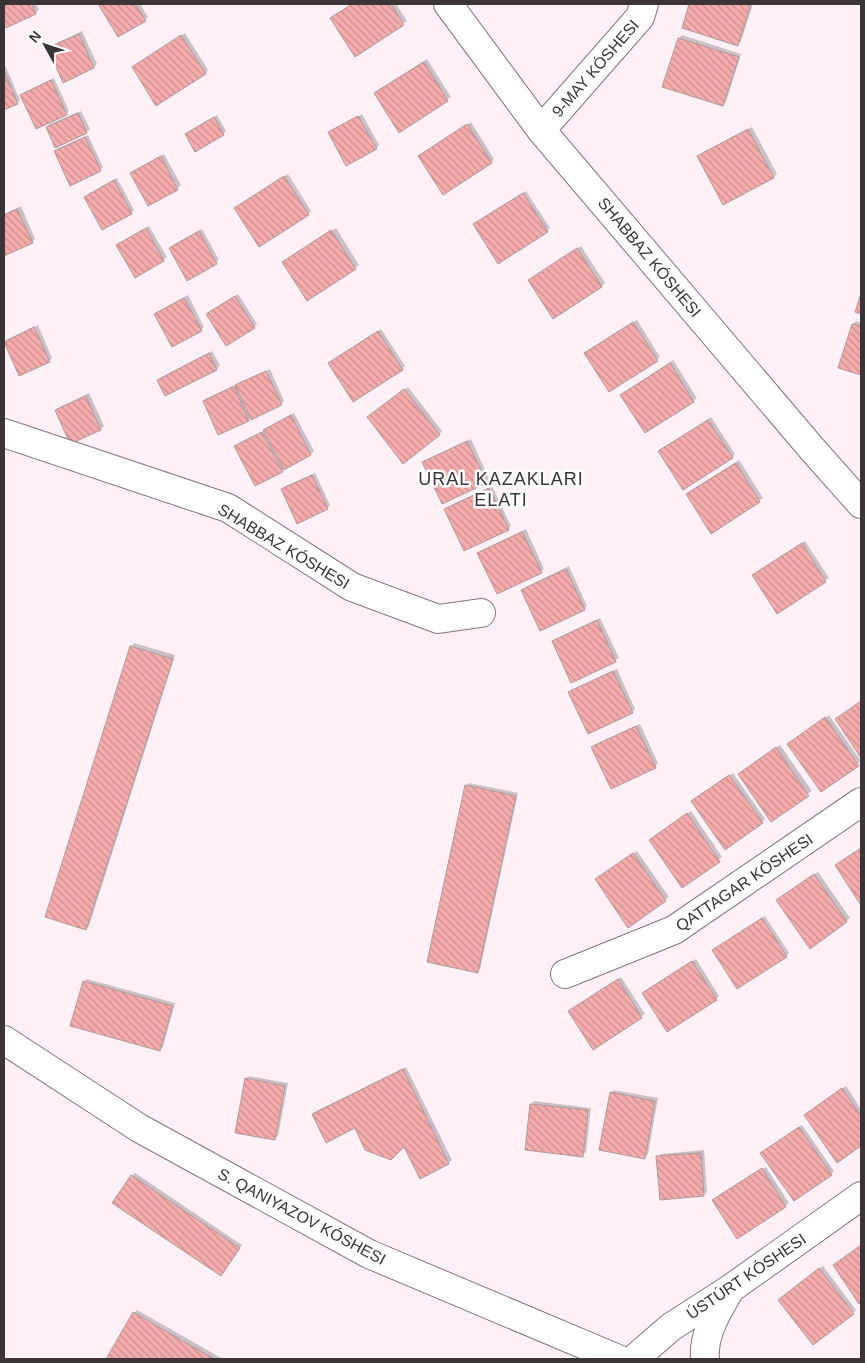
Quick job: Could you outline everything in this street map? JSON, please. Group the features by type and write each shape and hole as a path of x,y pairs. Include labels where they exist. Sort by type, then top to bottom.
{"street":[{"name":"SHABBAZ KÓSHESI","path":"448,4 541,130 807,443 861,501"},
{"name":"9-MAY KÓSHESI","path":"541,130 640,17 644,4"},
{"name":"SHABBAZ KÓSHESI","path":"4,433 228,508 352,587 438,619 481,613"},
{"name":"QATTAGAR KÓSHESI","path":"565,974 674,930 861,802"},
{"path":"4,1040 139,1128 369,1254 618,1359"},
{"name":"ÚSTÚRT KÓSHESI","path":"634,1359 671,1327 730,1289 861,1196"},
{"path":"705,1359 704,1350 711,1324 730,1289"}],"building":[{"path":"4,4 32,4 36,14 6,28 4,24"},
{"path":"98,4 135,4 146,21 118,37"},
{"path":"352,4 391,4 404,25 355,57 330,18"},
{"path":"689,4 751,4 738,46 682,28"},
{"path":"79,34 94,68 63,83 48,48"},
{"path":"181,35 206,74 156,106 132,67"},
{"path":"678,38 739,57 723,106 662,87"},
{"path":"424,62 448,101 399,133 374,93"},
{"path":"4,71 18,104 4,110"},
{"path":"51,80 67,115 36,129 20,95"},
{"path":"78,113 87,133 55,148 46,127"},
{"path":"358,116 377,149 346,166 328,132"},
{"path":"214,117 224,135 195,152 185,134"},
{"path":"467,124 492,163 443,195 418,156"},
{"path":"748,129 774,178 723,205 697,156"},
{"path":"85,137 101,171 70,186 54,151"},
{"path":"161,156 178,190 148,206 130,173"},
{"path":"284,176 309,215 259,247 234,208"},
{"path":"114,180 132,214 102,230 84,197"},
{"path":"523,193 548,232 498,264 473,224"},
{"path":"17,209 33,243 4,256 4,215"},
{"path":"146,228 164,261 135,278 116,245"},
{"path":"331,230 356,269 307,301 282,262"},
{"path":"199,231 217,264 187,281 169,248"},
{"path":"577,248 602,287 553,319 528,280"},
{"path":"861,293 861,314 855,312"},
{"path":"235,296 255,328 226,346 206,314"},
{"path":"184,298 202,331 172,347 154,314"},
{"path":"633,322 658,361 609,392 584,353"},
{"path":"852,324 861,326 861,375 838,368"},
{"path":"34,327 50,362 19,376 4,342"},
{"path":"378,331 403,370 353,402 328,363"},
{"path":"209,353 217,370 165,396 157,380"},
{"path":"670,363 694,402 645,433 620,395"},
{"path":"266,371 282,405 251,420 235,385"},
{"path":"234,386 249,421 218,435 203,401"},
{"path":"404,389 440,435 403,464 367,417"},
{"path":"86,396 101,430 70,444 55,410"},
{"path":"291,415 311,455 284,470 263,430"},
{"path":"708,420 733,458 683,490 658,451"},
{"path":"262,432 283,472 255,486 234,446"},
{"path":"467,441 487,483 442,504 422,462"},
{"path":"736,463 760,502 711,534 686,494"},
{"path":"312,475 328,509 297,524 281,489"},
{"path":"489,488 509,530 464,551 444,509"},
{"path":"522,532 542,573 497,594 477,553"},
{"path":"802,543 826,582 777,614 752,575"},
{"path":"566,569 585,610 540,631 521,590"},
{"path":"597,620 616,662 571,683 552,641"},
{"path":"130,646 173,659 86,930 45,917"},
{"path":"613,671 633,713 588,734 568,692"},
{"path":"861,701 861,758 835,719"},
{"path":"825,717 859,766 821,792 787,744"},
{"path":"636,726 656,768 611,789 591,747"},
{"path":"776,747 809,796 771,822 738,774"},
{"path":"729,775 763,823 725,850 691,801"},
{"path":"465,785 516,796 478,973 427,962"},
{"path":"687,813 720,862 682,888 649,840"},
{"path":"861,848 861,903 860,904 835,865"},
{"path":"633,853 666,901 628,928 595,879"},
{"path":"814,874 847,922 810,949 776,900"},
{"path":"762,918 787,957 737,989 712,950"},
{"path":"692,961 717,1000 667,1032 642,993"},
{"path":"618,979 642,1018 593,1050 568,1011"},
{"path":"83,981 173,1006 160,1051 70,1026"},
{"path":"403,1069 449,1164 420,1179 404,1147 391,1160 365,1150 355,1128 326,1143 312,1114"},
{"path":"245,1078 285,1086 275,1140 235,1133"},
{"path":"842,1088 861,1116 861,1146 837,1163 804,1115"},
{"path":"610,1092 655,1101 645,1159 599,1150"},
{"path":"530,1104 588,1110 583,1157 525,1150"},
{"path":"799,1127 832,1175 794,1201 760,1153"},
{"path":"701,1153 704,1196 660,1200 656,1156"},
{"path":"762,1168 786,1207 737,1239 712,1200"},
{"path":"131,1175 240,1248 221,1276 112,1203"},
{"path":"861,1245 861,1303 859,1304 833,1265"},
{"path":"819,1268 854,1314 813,1345 778,1300"},
{"path":"133,1312 214,1359 106,1359"}],"district":[{"name":"URAL KAZAKLARI ELATI","path":"501,489"}]}
